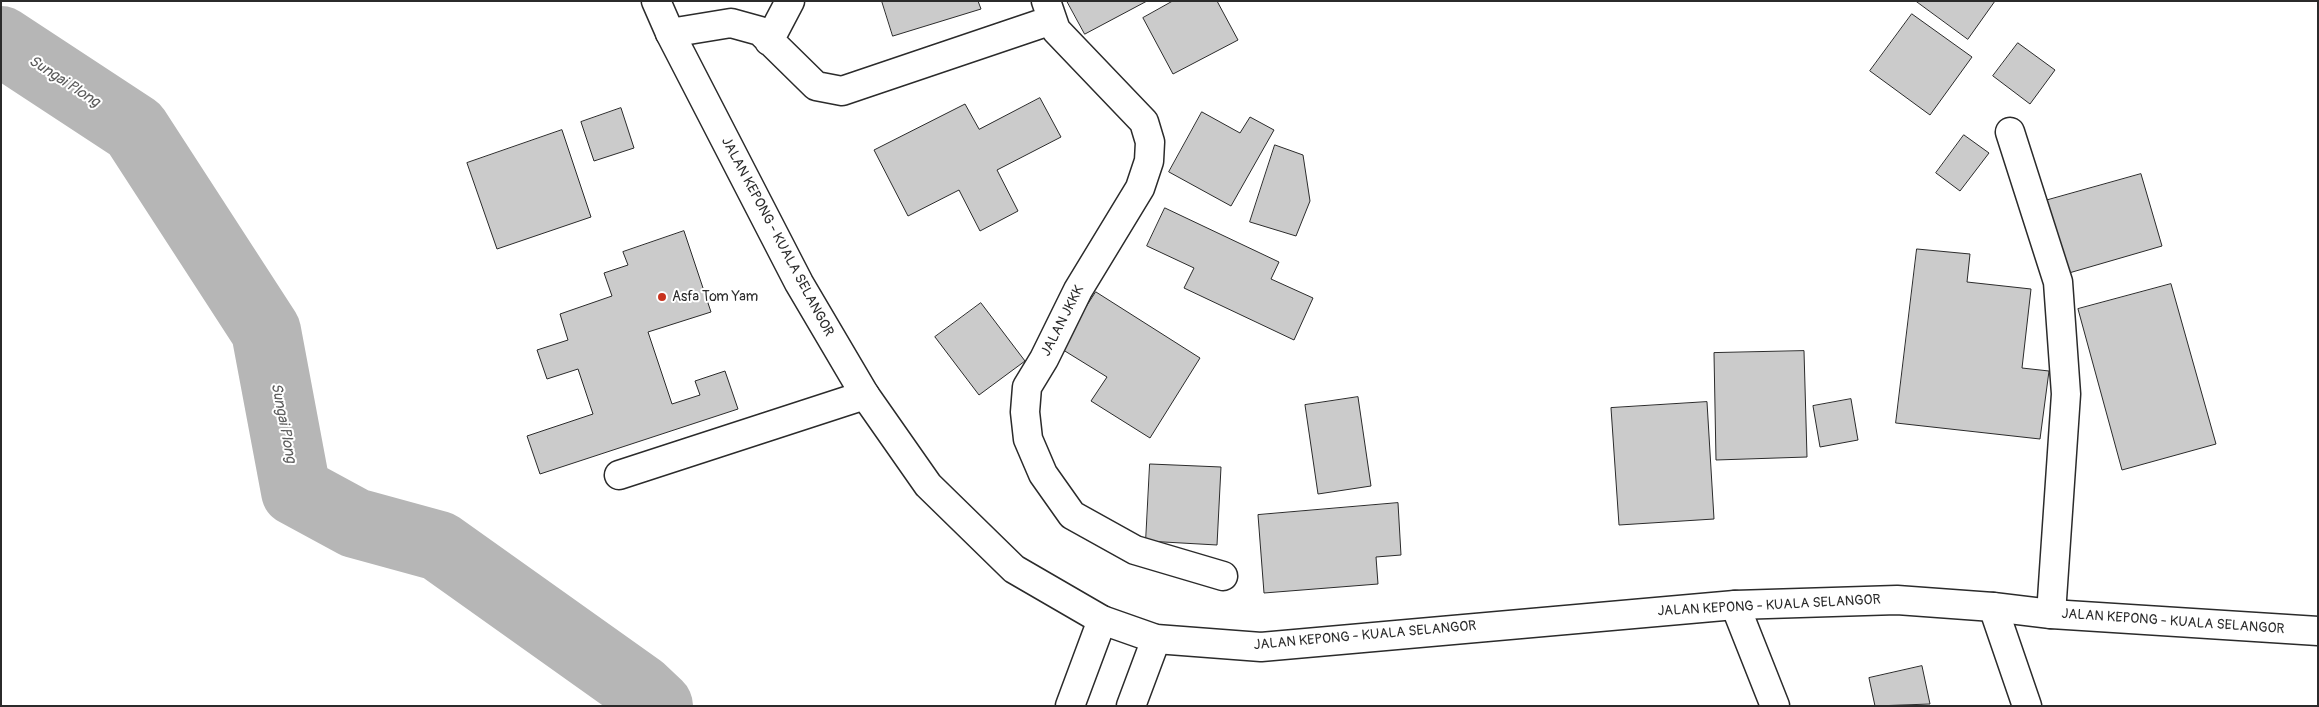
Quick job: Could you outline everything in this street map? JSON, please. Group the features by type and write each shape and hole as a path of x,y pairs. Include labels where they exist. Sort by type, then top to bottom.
{"main road":[{"name":"JALAN KEPONG - KUALA SELANGOR","path":"656,1 670,32 799,283 865,395 928,485 1014,569 1102,620 1156,640 1261,647 1735,605 1897,600 1993,607 2051,614 2318,631"},
{"path":"770,41 790,1"},
{"path":"670,32 731,23 760,31 816,86 842,91 1049,10"},
{"name":"JALAN JKKK","path":"1049,10 1063,39 1144,122 1150,142 1149,161 1140,188 1078,290 1044,359 1027,387 1025,412 1028,439 1043,474 1072,515 1135,550 1223,576"},
{"path":"2010,132 2058,282 2066,394 2051,614"},
{"path":"619,475 865,395"},
{"path":"1735,605 1775,706"},
{"path":"1993,607 2027,706"},
{"path":"1070,706 1102,620"},
{"path":"1132,706 1156,640"}],"building":[{"path":"882,1 978,1 981,9 893,36"},
{"path":"1067,1 1147,1 1085,34"},
{"path":"1173,1 1217,1 1238,40 1173,74 1143,18"},
{"path":"1916,1 1995,1 1968,39"},
{"path":"1912,14 1972,57 1930,115 1870,71"},
{"path":"2018,43 2055,70 2030,104 1993,76"},
{"path":"1040,98 1061,137 997,170 1018,211 980,231 959,190 908,216 874,150 965,104 979,129"},
{"path":"621,108 634,148 594,161 581,122"},
{"path":"1202,112 1240,133 1250,117 1274,130 1231,206 1169,172"},
{"path":"562,130 591,217 497,249 467,163"},
{"path":"1964,135 1989,153 1960,191 1936,173"},
{"path":"1275,145 1303,155 1310,201 1296,236 1250,222"},
{"path":"2141,174 2162,246 2062,275 2041,202"},
{"path":"1165,208 1279,262 1271,279 1313,298 1294,340 1184,288 1194,268 1147,246"},
{"path":"684,231 711,312 648,332 672,404 700,395 695,381 725,371 738,409 540,474 527,436 593,414 578,369 547,379 537,350 568,340 560,314 612,296 604,273 628,265 623,252"},
{"path":"1917,249 1970,254 1967,282 2031,289 2022,368 2049,371 2040,439 1896,423"},
{"path":"2171,284 2216,444 2122,470 2078,309"},
{"path":"1096,292 1200,358 1150,438 1091,401 1107,377 1060,348"},
{"path":"981,303 1025,361 979,395 935,337"},
{"path":"1804,351 1807,457 1716,460 1714,353"},
{"path":"1358,397 1371,486 1318,494 1305,405"},
{"path":"1851,399 1858,440 1820,447 1813,406"},
{"path":"1707,402 1714,519 1619,525 1611,408"},
{"path":"1150,464 1221,467 1217,545 1146,541"},
{"path":"1398,503 1401,555 1376,557 1378,584 1264,593 1258,515"},
{"path":"1922,666 1930,704 1875,706 1869,678"}],"waterway":[{"name":"Sungai Plong","path":"1,41 135,129 266,331 296,491 355,523 439,546 640,689 658,706"}],"place":[{"name":"Asfa Tom Yam","path":"662,297"}]}
